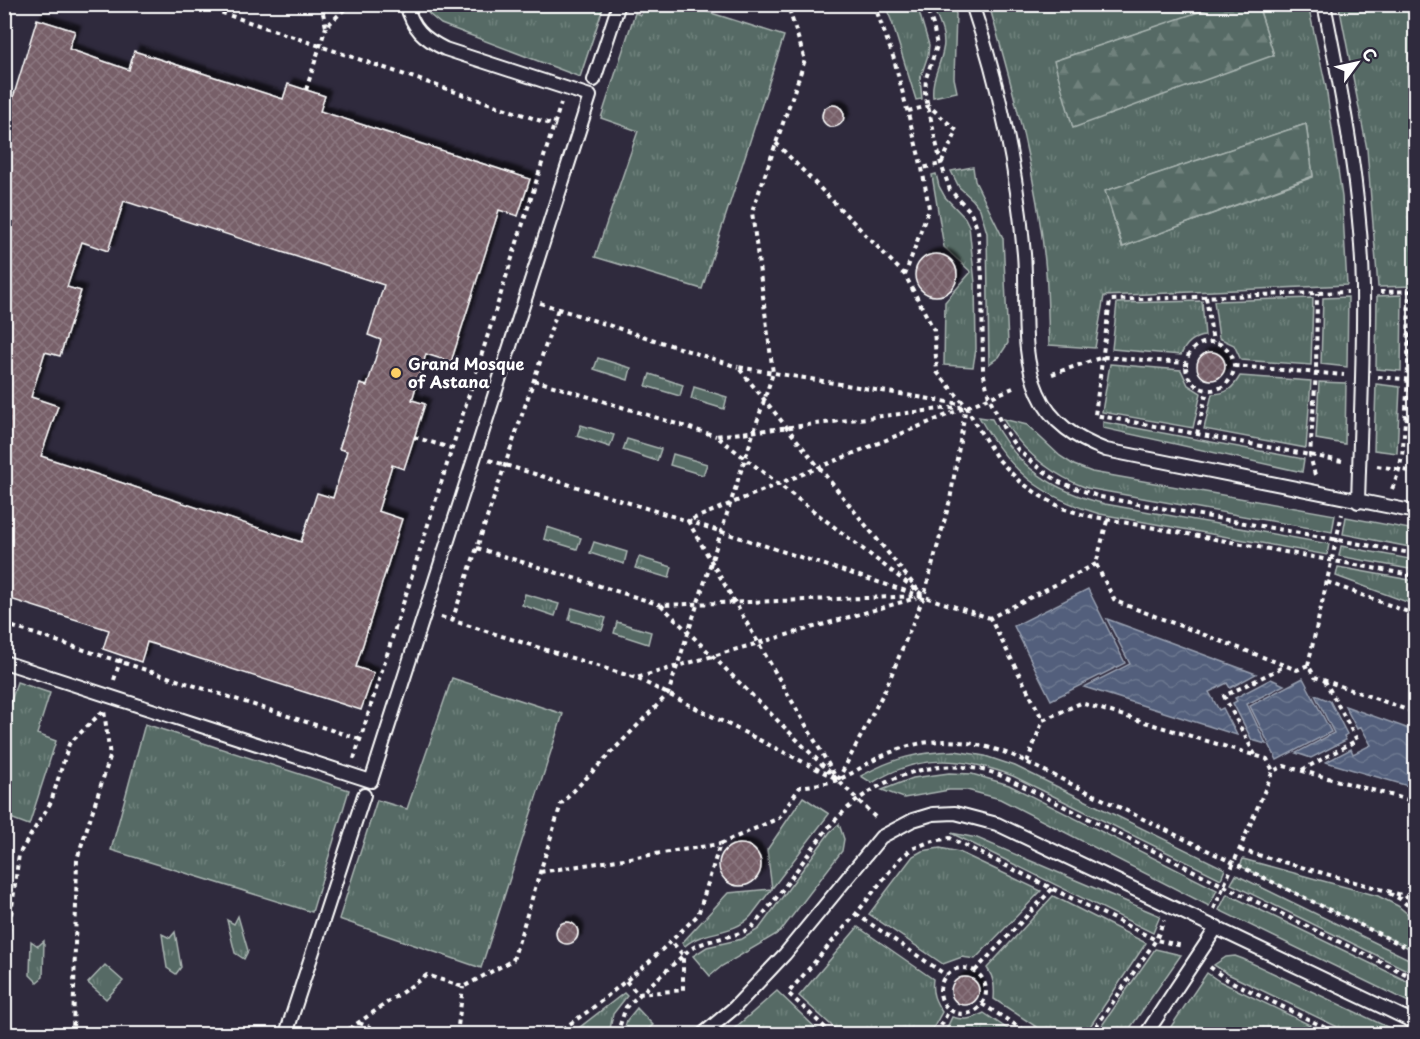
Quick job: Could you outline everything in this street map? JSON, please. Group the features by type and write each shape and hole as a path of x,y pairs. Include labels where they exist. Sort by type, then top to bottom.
{"lane":[{"path":"4,662 371,781 590,96 432,43 418,32 406,4"},
{"path":"594,80 619,4"},
{"path":"972,4 987,54 1010,153 1024,255 1027,350 1031,374 1048,412 1063,427 1083,441 1106,450 1416,512"},
{"path":"1324,4 1343,96 1358,205 1363,287 1358,502"},
{"path":"286,1035 364,795"},
{"path":"704,1035 734,1008 785,954 881,837 913,820 933,814 955,813 997,824 1416,1023"},
{"path":"1146,1035 1216,927"}],"path":[{"path":"196,4 578,134"},
{"path":"321,4 326,27"},
{"path":"306,90 326,27 350,4"},
{"path":"874,4 894,59 922,168 929,208 905,275"},
{"path":"925,4 933,25 937,46 926,78 926,93 941,164 950,190 971,212 978,231 982,277 983,371 989,397 998,419 1018,450 1059,482 1100,497 1416,554"},
{"path":"342,1035 427,975 463,987 513,960 561,804 668,694 773,373 752,212 805,60 786,5"},
{"path":"349,774 565,88"},
{"path":"908,111 928,106"},
{"path":"928,106 957,131 941,164"},
{"path":"776,143 905,275 934,330 937,372 966,405 997,458 1018,480 1039,495 1062,508 1107,521 1416,576"},
{"path":"922,168 941,164"},
{"path":"1391,491 1400,470 1405,418 1408,380 1409,291"},
{"path":"1377,292 1416,291"},
{"path":"1343,461 1095,415 1110,300 1348,292"},
{"path":"1315,477 1310,455 1316,373 1317,293"},
{"path":"1206,297 1213,342"},
{"path":"452,621 558,309"},
{"path":"575,315 738,367 966,405"},
{"path":"1213,342 1224,346 1234,366 1229,381 1215,390 1207,390 1193,383 1188,377 1186,363 1194,348 1213,342"},
{"path":"1408,343 1416,344"},
{"path":"1052,374 1103,357 1186,363"},
{"path":"1234,366 1348,376"},
{"path":"738,367 924,596"},
{"path":"1375,377 1416,380"},
{"path":"534,380 716,436 924,596"},
{"path":"688,520 966,405 1013,388"},
{"path":"1197,434 1207,390"},
{"path":"716,436 966,405"},
{"path":"838,780 886,688 924,596 950,500 966,405"},
{"path":"1405,418 1416,419"},
{"path":"1373,465 1416,472"},
{"path":"522,471 688,520 990,618 1043,720"},
{"path":"1342,514 1308,665 1315,677 1416,713"},
{"path":"688,520 838,780"},
{"path":"1107,521 1096,564 1115,601 1297,670 1308,665"},
{"path":"477,548 661,605 924,596"},
{"path":"990,618 1096,564"},
{"path":"1327,582 1416,615"},
{"path":"636,678 924,596"},
{"path":"661,605 875,817"},
{"path":"4,624 382,747"},
{"path":"469,626 636,678 838,780"},
{"path":"1255,755 1224,696 1285,666"},
{"path":"1302,770 1357,740 1325,681"},
{"path":"1027,762 1043,720 1081,703 1267,759 1273,771"},
{"path":"4,968 19,855 51,802 69,744 104,710 110,757 77,859 73,1035"},
{"path":"540,872 720,844 779,818 800,787 838,780 894,750 918,743 939,740 965,742 988,747 1027,762 1416,952"},
{"path":"1214,909 1273,771 1284,765 1416,802"},
{"path":"616,1035 626,1007 683,956 699,944 741,934 751,928 826,830 858,800 902,774 926,768 961,766 988,771 1022,785 1416,979"},
{"path":"832,1035 788,993 856,914 900,858 912,849 929,842 950,838 1156,940 1183,946"},
{"path":"555,1035 626,981 698,915 720,844"},
{"path":"1239,850 1416,898"},
{"path":"975,971 1052,889"},
{"path":"1380,889 1400,899 1416,912"},
{"path":"856,914 946,975"},
{"path":"1091,1035 1156,940 1165,917"},
{"path":"638,994 683,990 683,956 671,941"},
{"path":"1214,961 1209,968 1226,979 1338,1035"},
{"path":"960,967 975,971 985,982 986,989 982,1004 977,1009 964,1014 949,1010 940,997 941,981 946,975 960,967"},
{"path":"626,981 638,994"},
{"path":"457,1035 463,987"},
{"path":"982,1004 1030,1035"},
{"path":"937,1035 949,1010"},
{"path":"359,1023 388,1035"},
{"path":"1305,1035 1320,1026"}],"green space":[{"path":"424,4 604,5 580,77 441,24 429,14"},
{"path":"1222,4 1258,5 1274,55 1073,128 1054,61"},
{"path":"644,5 686,5 784,36 702,289 595,257 638,131 601,118 635,13 641,15"},
{"path":"885,5 917,5 929,45 920,79 922,99 916,100"},
{"path":"932,5 953,5 956,14 954,78 957,92 933,97 933,84 942,56 944,38"},
{"path":"989,5 1222,5 1054,61 1274,56 1258,5 1308,5 1326,87 1342,197 1347,285 1104,296 1095,348 1049,345 1046,272 1031,170","holes":["1306,124 1313,177 1122,247 1106,191"]},
{"path":"1339,5 1415,5 1415,286 1378,287 1367,149"},
{"path":"1306,124 1313,176 1123,247 1105,191"},
{"path":"973,167 975,181 1003,238 1008,343 999,357 989,364 987,233 980,209 959,187 951,171"},
{"path":"936,174 945,197 965,218 969,226 975,283 976,349 973,367 944,365 945,302 971,272 944,247 932,175"},
{"path":"1402,295 1401,371 1376,369 1377,296"},
{"path":"1348,297 1347,367 1321,364 1323,298"},
{"path":"1313,298 1311,365 1241,360 1234,345 1219,338 1214,301"},
{"path":"1202,301 1205,336 1190,341 1181,355 1112,349 1117,303"},
{"path":"598,358 631,368 628,380 594,369"},
{"path":"1110,364 1181,370 1188,385 1201,393 1193,428 1102,412"},
{"path":"650,374 683,385 680,396 646,386"},
{"path":"1240,376 1311,381 1306,448 1204,429 1212,394 1229,390"},
{"path":"1319,382 1346,383 1345,444 1316,439"},
{"path":"1376,384 1400,387 1397,453 1374,450"},
{"path":"694,387 727,397 724,409 691,399"},
{"path":"979,417 992,419 1013,451 1038,475 1086,499 1329,544 1327,555 1100,514 1079,507 1043,490 1028,479 1002,452"},
{"path":"1003,419 1027,425 1060,456 1092,472 1335,515 1332,532 1087,488 1074,483 1039,461 1020,442"},
{"path":"1103,422 1304,459 1302,472 1103,428"},
{"path":"581,425 614,435 610,447 577,436"},
{"path":"627,439 661,449 657,461 623,450"},
{"path":"673,454 707,464 703,475 670,465"},
{"path":"1346,517 1415,530 1415,548 1343,534"},
{"path":"547,527 581,538 577,549 544,539"},
{"path":"594,542 627,552 624,564 590,553"},
{"path":"1341,546 1415,560 1415,570 1339,556"},
{"path":"639,557 672,567 669,578 635,568"},
{"path":"1338,567 1415,581 1415,605 1336,576"},
{"path":"525,594 559,604 555,616 522,605"},
{"path":"572,608 606,618 602,630 569,620"},
{"path":"617,622 651,632 648,644 614,633"},
{"path":"452,678 563,714 481,968 339,919 377,800 407,809"},
{"path":"17,682 50,693 37,734 56,741 29,825 5,816 5,721"},
{"path":"145,724 349,790 312,912 111,850"},
{"path":"955,751 985,756 1015,766 1225,869 1221,879 1013,776 994,770 959,762 941,761 907,767 872,783 861,776 906,757"},
{"path":"949,773 972,774 1009,785 1217,890 1209,906 1000,799 967,790 949,790 904,798 882,790 913,778"},
{"path":"803,797 829,814 772,889 767,850"},
{"path":"839,824 844,839 842,851 780,932 722,966 710,976 693,956 707,947 742,939 759,929 830,832"},
{"path":"951,833 977,838 1160,916 1153,933"},
{"path":"940,848 959,852 1041,891 975,959 962,957 943,964 869,914 913,856 922,851"},
{"path":"1243,859 1378,896 1398,906 1415,920 1415,951 1240,866"},
{"path":"1236,875 1415,962 1415,974 1231,884"},
{"path":"772,889 751,916 736,927 701,937 685,946 682,943 728,893"},
{"path":"1227,894 1415,985 1415,1005 1219,910"},
{"path":"1053,896 1146,943 1085,1034 1047,1034 994,999 993,983 987,968"},
{"path":"238,916 248,951 244,959 235,953 227,920 234,924"},
{"path":"858,927 933,979 934,997 942,1012 930,1034 841,1034 799,996"},
{"path":"175,932 181,967 176,974 167,968 162,934 170,938"},
{"path":"31,941 38,946 44,941 43,977 37,982 30,975"},
{"path":"1155,949 1181,955 1126,1034 1096,1034"},
{"path":"1235,956 1402,1034 1352,1034 1214,965 1226,957"},
{"path":"105,965 123,981 106,999 88,983"},
{"path":"1207,973 1310,1025 1294,1034 1166,1034"},
{"path":"777,991 822,1034 728,1034"},
{"path":"624,993 627,996 613,1014 609,1034 571,1034"},
{"path":"637,1008 653,1025 642,1034 623,1034 627,1020"},
{"path":"984,1013 1015,1034 944,1034 952,1017 968,1019"}],"water":[{"path":"1088,589 1125,663 1051,700 1014,626"},
{"path":"1107,619 1256,674 1230,688 1227,683 1209,692 1219,710 1223,708 1237,735 1084,687 1130,664"},
{"path":"1303,678 1331,732 1277,760 1250,706"},
{"path":"1271,679 1284,685 1247,704 1266,744 1252,740 1233,703 1237,701 1235,698"},
{"path":"1315,695 1330,701 1347,734 1344,736 1346,740 1311,758 1296,753 1334,733"},
{"path":"1345,706 1415,731 1415,788 1326,762 1351,749 1353,754 1371,745 1361,727 1357,729"}],"building":[{"name":"Grand Mosque of Astana","path":"37,19 75,31 69,49 129,70 134,51 283,99 288,84 325,96 320,111 530,179 518,216 499,210 451,362 426,354 412,400 425,404 404,469 392,465 378,511 402,519 356,667 374,673 361,710 147,642 141,662 103,649 109,630 4,597 4,98 12,101","holes":["124,201 384,285 368,335 381,340 367,386 360,384 339,449 347,451 333,498 317,493 301,542 41,456 58,406 31,397 45,352 60,356 81,291 67,287 82,242 108,251"]},
{"path":"833,105 841,108 844,116 841,124 833,127 825,124 822,116 825,108"},
{"path":"936,254 944,255 951,260 956,267 956,283 951,290 944,295 936,296 928,295 921,290 916,283 915,275 916,267 921,260 928,255"},
{"path":"1211,352 1221,356 1225,366 1221,376 1211,380 1201,376 1197,366 1201,356"},
{"path":"740,844 748,845 755,850 760,857 760,873 755,880 748,885 740,886 732,885 725,880 720,873 719,865 720,857 725,850 732,845"},
{"path":"567,922 575,925 578,933 575,941 567,944 559,941 556,933 559,925"},
{"path":"965,977 975,981 979,991 975,1001 965,1005 955,1001 951,991 955,981"}],"place":[{"name":"Grand Mosque of Astana","path":"396,373"}]}
